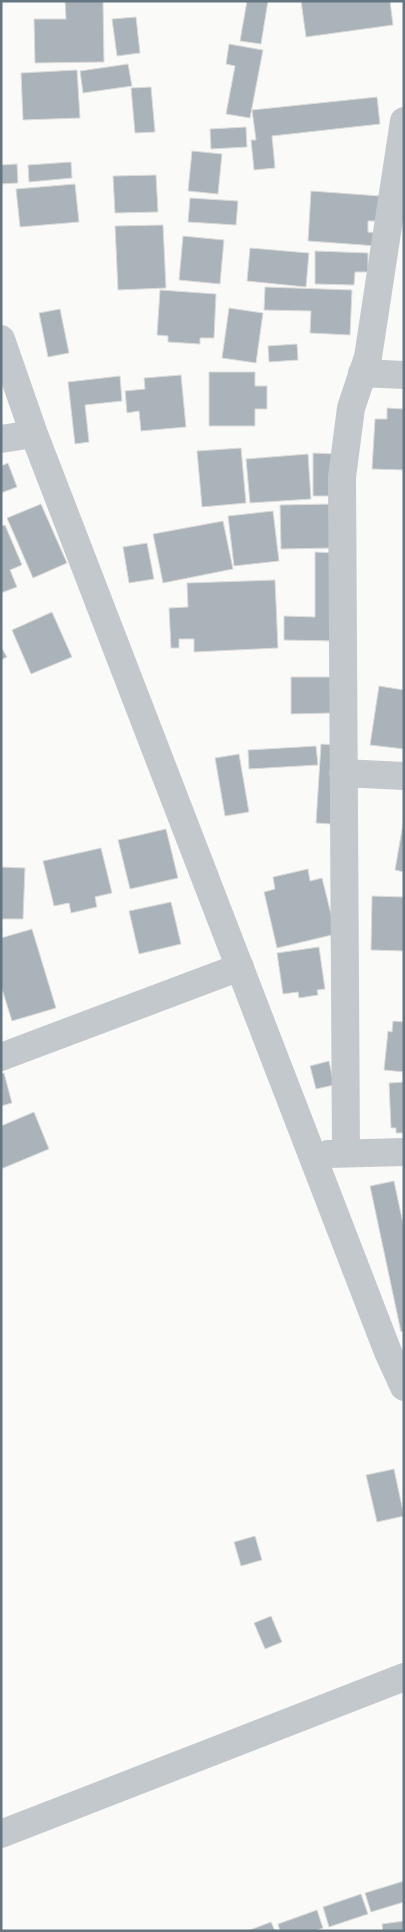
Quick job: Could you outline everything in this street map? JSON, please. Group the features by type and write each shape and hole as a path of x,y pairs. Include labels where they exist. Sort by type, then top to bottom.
{"street":[{"path":"346,1154 342,477 351,408 368,357 404,121"},
{"path":"1,339 34,434 312,1154 396,1351 404,1386"},
{"path":"362,373 404,375"},
{"path":"1,439 34,434"},
{"path":"343,773 404,776"},
{"path":"1,1057 240,966"},
{"path":"312,1154 404,1152"},
{"path":"1,1834 404,1677"}],"building":[{"path":"65,1 103,1 104,62 35,63 34,19 66,19"},
{"path":"247,1 268,1 261,44 240,41"},
{"path":"301,1 390,1 393,25 306,37"},
{"path":"136,17 140,53 117,56 112,19"},
{"path":"229,44 263,50 250,118 226,114 235,66 226,64"},
{"path":"128,64 132,86 83,93 80,71"},
{"path":"77,70 80,118 23,120 21,73"},
{"path":"151,87 155,132 135,133 131,88"},
{"path":"377,97 380,124 272,136 275,168 254,170 251,140 256,140 252,110"},
{"path":"246,127 247,147 211,149 210,129"},
{"path":"192,151 222,154 218,194 188,191"},
{"path":"71,162 72,178 29,182 28,165"},
{"path":"17,164 18,183 1,184 1,165"},
{"path":"156,175 158,212 115,213 113,176"},
{"path":"75,184 79,222 20,227 16,189"},
{"path":"311,191 380,196 378,221 368,221 368,232 377,233 377,246 308,241"},
{"path":"190,198 238,201 236,225 188,222"},
{"path":"163,225 166,288 118,290 115,226"},
{"path":"183,236 224,240 220,284 179,280"},
{"path":"250,248 309,253 306,287 247,281"},
{"path":"315,251 368,253 368,272 355,272 354,285 315,284"},
{"path":"265,287 352,290 350,335 310,333 311,311 264,310"},
{"path":"160,290 216,294 214,338 200,338 200,344 168,342 168,336 157,335"},
{"path":"229,308 263,313 256,363 222,358"},
{"path":"60,309 69,353 48,357 39,313"},
{"path":"297,344 298,360 269,362 268,346"},
{"path":"209,372 255,372 255,386 267,386 267,409 255,409 255,426 209,426"},
{"path":"181,375 186,427 141,431 139,411 127,413 125,391 145,389 144,378"},
{"path":"120,376 122,401 85,405 89,442 75,444 68,382"},
{"path":"387,408 404,409 404,470 372,469 375,419 387,419"},
{"path":"241,448 246,503 202,507 197,451"},
{"path":"313,453 335,454 334,496 313,496"},
{"path":"308,454 311,499 250,503 246,459"},
{"path":"8,463 17,487 1,493 1,466"},
{"path":"41,504 67,563 33,578 7,518"},
{"path":"333,504 334,548 281,549 280,505"},
{"path":"273,511 279,561 234,566 228,516"},
{"path":"223,521 233,569 163,583 153,534"},
{"path":"5,525 22,565 10,570 17,587 1,593 1,526"},
{"path":"147,543 154,579 129,583 123,547"},
{"path":"315,552 336,553 335,641 284,640 284,616 315,617"},
{"path":"275,580 278,648 194,652 194,639 179,639 179,648 171,648 169,608 188,607 187,583"},
{"path":"52,612 72,657 31,674 12,630"},
{"path":"1,647 7,657 1,660"},
{"path":"291,677 332,677 333,713 291,714"},
{"path":"379,686 404,690 404,749 370,745"},
{"path":"321,744 336,745 331,824 316,823"},
{"path":"316,746 318,765 249,769 248,750"},
{"path":"239,754 249,812 225,816 215,758"},
{"path":"404,818 404,872 395,870"},
{"path":"166,829 178,878 130,889 118,840"},
{"path":"101,848 112,893 95,897 97,907 71,913 69,903 54,906 43,861"},
{"path":"1,867 25,868 23,919 1,919"},
{"path":"308,869 310,881 322,878 336,934 277,948 264,892 275,889 273,877"},
{"path":"372,896 404,897 404,951 371,950"},
{"path":"171,902 181,944 139,954 129,911"},
{"path":"32,929 56,1008 12,1021 1,986 1,938"},
{"path":"319,947 325,989 317,990 318,995 299,998 298,992 283,994 277,953"},
{"path":"393,1021 404,1022 404,1072 384,1070 388,1031 392,1032"},
{"path":"329,1061 334,1085 316,1089 310,1066"},
{"path":"4,1073 12,1103 1,1106 1,1074"},
{"path":"404,1082 404,1133 396,1133 396,1128 391,1128 389,1083"},
{"path":"34,1112 49,1149 1,1169 1,1126"},
{"path":"394,1181 404,1228 404,1331 401,1332 370,1186"},
{"path":"394,1469 404,1516 377,1522 366,1475"},
{"path":"255,1536 262,1560 241,1566 234,1542"},
{"path":"271,1616 282,1642 265,1649 254,1623"},
{"path":"404,1881 404,1902 371,1912 365,1893"},
{"path":"361,1894 368,1914 329,1927 323,1907"},
{"path":"317,1910 323,1928 314,1931 280,1931 278,1924"},
{"path":"404,1921 404,1931 383,1931 382,1924"},
{"path":"271,1922 275,1931 247,1931"}]}
